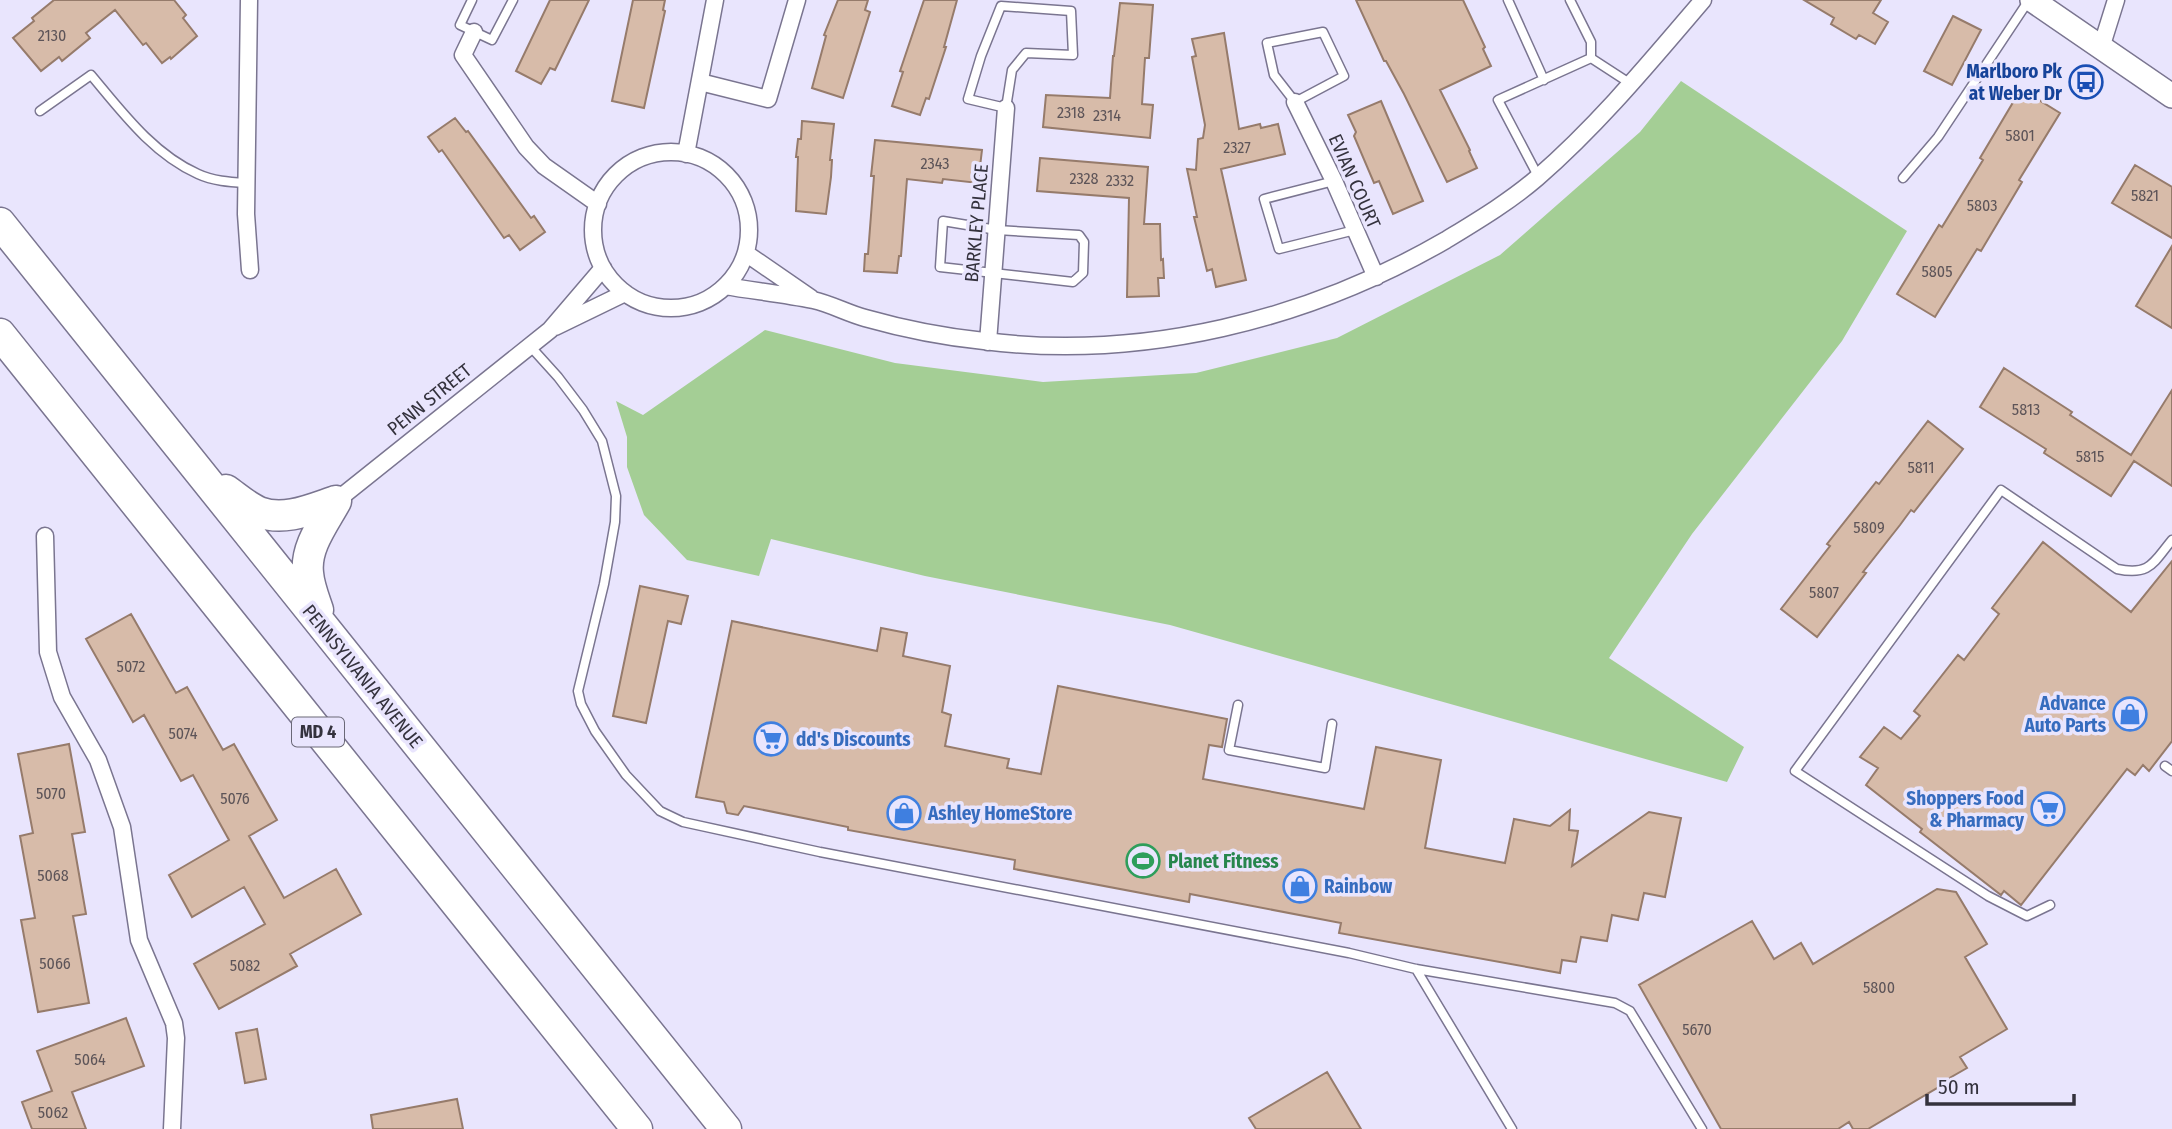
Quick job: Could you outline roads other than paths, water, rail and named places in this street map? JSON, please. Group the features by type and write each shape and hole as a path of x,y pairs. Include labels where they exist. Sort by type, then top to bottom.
{"highway":[{"name":"PENNSYLVANIA AVENUE","path":"0,223 726,1129"},
{"name":"MD 4","path":"0,334 637,1129"},
{"path":"196,468 250,508 267,514 288,515 335,501"},
{"path":"324,627 307,565 311,548 335,501"}],"main road":[{"path":"2037,2 2172,96"}],"street":[{"path":"249,0 246,214 250,270"},
{"path":"686,154 715,0"},
{"path":"700,82 768,99 797,0"},
{"path":"725,286 815,301 865,318 925,332 988,342 1072,346 1130,343 1258,319 1311,303 1376,277 1465,228 1507,201 1585,134 1703,0"},
{"path":"2101,48 2116,0"},
{"path":"474,32 463,55 526,147 544,166 598,204"},
{"name":"EVIAN COURT","path":"1295,102 1334,181 1376,277"},
{"name":"BARKLEY PLACE","path":"988,342 1006,108"},
{"path":"658,154 686,154 698,157 719,169 737,188 749,222 747,254 733,278 709,299 671,308 648,305 625,293 603,268 593,235 598,204 609,183 633,162 658,154"},
{"path":"747,254 815,301"},
{"name":"PENN STREET","path":"335,501 550,330 603,268"},
{"name":"PENN STREET","path":"550,330 625,293"},
{"path":"46,536 48,652 62,697 98,760 122,827 139,940 174,1023 176,1038 172,1129"}],"lane":[{"path":"472,0 460,25 492,40 513,0"},
{"path":"1508,0 1544,80"},
{"path":"1570,0 1591,42 1591,58"},
{"path":"1903,177 1938,137 2037,2"},
{"path":"1001,6 1071,11 1073,55 1026,52 1012,70 1006,108 968,99 1001,6"},
{"path":"1323,32 1345,76 1295,102 1274,75 1267,43 1323,32"},
{"path":"1538,176 1498,100 1591,58"},
{"path":"1591,58 1631,84"},
{"path":"40,111 91,75 155,146 178,163 200,175 246,183"},
{"path":"1334,181 1264,199 1279,249 1354,230"},
{"path":"943,221 997,230 1079,235 1084,242 1083,273 1073,282 940,267 943,221"},
{"path":"530,346 558,377 602,441 616,496 615,522 604,584 578,691 581,704 595,731 626,775 660,811 683,822 820,852 1349,953 1416,969 1615,1003 1630,1011 1702,1129"},
{"path":"2050,905 2027,916 1989,897 1795,771 2001,490 2117,569 2133,572 2152,566 2172,540"},
{"path":"1238,705 1229,750 1325,768 1332,724"},
{"path":"1416,969 1512,1129"}],"place":[{"name":"Marlboro Pk at Weber Dr","path":"2086,82"},
{"name":"Advance Auto Parts","path":"2130,714"},
{"name":"dd's Discounts","path":"771,739"},
{"name":"Shoppers Food & Pharmacy","path":"2048,809"},
{"name":"Ashley HomeStore","path":"904,813"},
{"name":"Planet Fitness","path":"1143,861"},
{"name":"Rainbow","path":"1300,886"}]}
